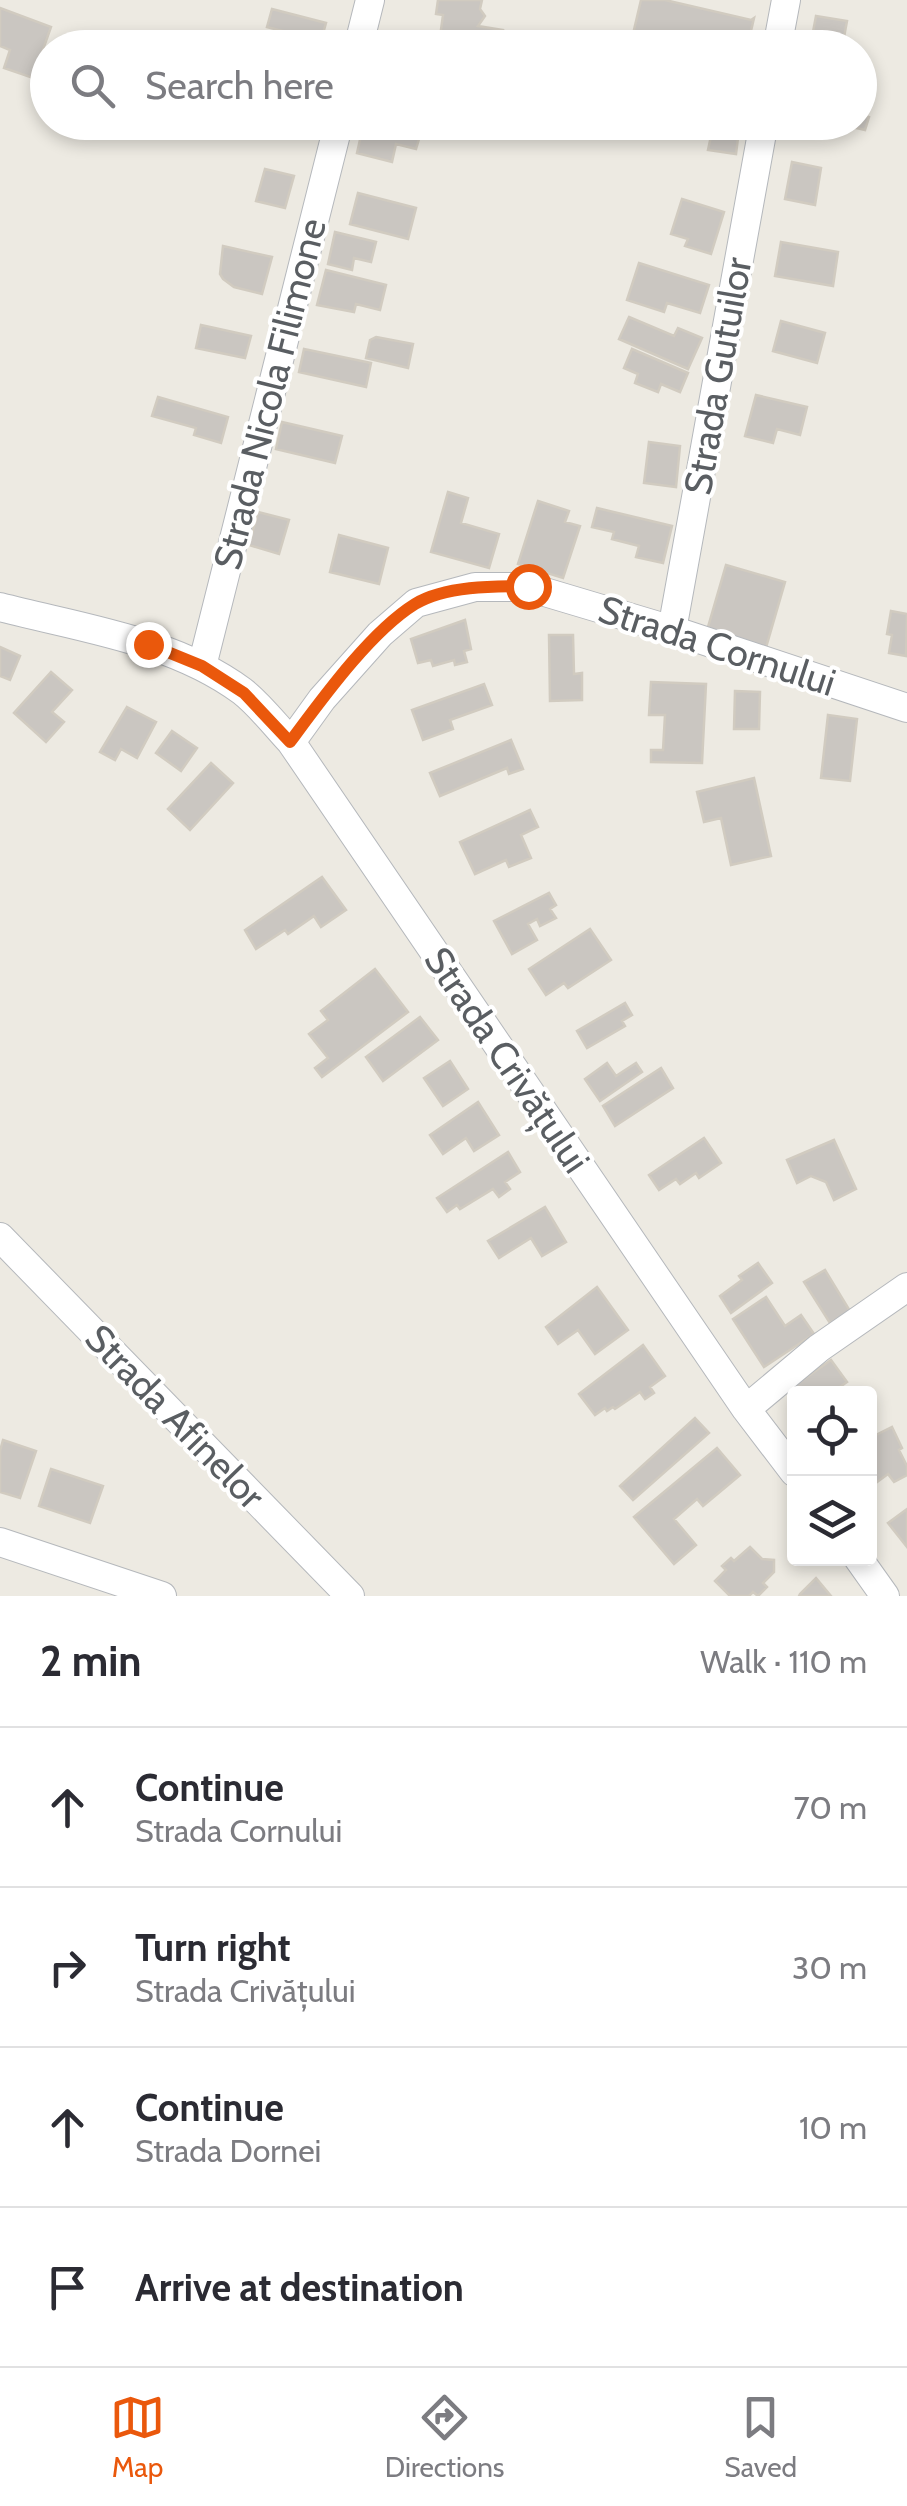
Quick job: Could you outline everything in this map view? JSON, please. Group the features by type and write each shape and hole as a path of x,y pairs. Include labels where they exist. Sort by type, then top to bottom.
{"street":[{"path":"362,30 370,0"},
{"path":"780,30 786,0"},
{"name":"Strada Nicola Filimone","path":"202,666 334,140"},
{"name":"Strada Gutuilor","path":"672,630 761,140"},
{"name":"Strada Cornului","path":"290,742 380,634 416,603 474,586 528,586 907,708"},
{"name":"Strada Crivățului","path":"0,607 148,644 202,666 244,693 290,742 787,1463"},
{"name":"Strada Afinelor","path":"0,1237 350,1596"},
{"path":"746,1408 819,1348 907,1287"},
{"path":"0,1542 162,1596"},
{"path":"864,1566 886,1596"}],"building":[{"path":"438,0 482,0 480,9 485,16 478,26 503,30 441,30 443,15 436,14"},
{"path":"641,0 665,0 754,18 751,30 634,30"},
{"path":"0,8 51,27 30,30 30,77 4,68 10,50 0,46"},
{"path":"272,9 326,23 324,30 267,27"},
{"path":"816,16 847,21 845,30 813,30"},
{"path":"360,140 419,140 416,149 396,144 392,162 357,153"},
{"path":"710,140 738,140 736,154 708,150"},
{"path":"792,162 821,168 815,205 785,199"},
{"path":"265,169 294,176 285,208 256,201"},
{"path":"358,193 416,208 408,239 350,224"},
{"path":"682,199 724,212 711,254 685,246 688,239 671,234"},
{"path":"335,232 376,242 371,262 354,258 352,270 328,264"},
{"path":"781,242 838,252 833,286 775,276"},
{"path":"223,246 272,257 262,294 234,287 223,279"},
{"path":"639,263 709,285 700,313 667,303 664,312 627,300"},
{"path":"326,270 386,285 380,310 356,304 354,312 317,305"},
{"path":"629,317 674,336 678,328 702,338 688,369 619,339"},
{"path":"781,321 825,333 817,363 773,351"},
{"path":"201,325 251,336 245,358 196,348"},
{"path":"376,337 413,344 408,368 366,358 370,340"},
{"path":"304,349 371,363 366,387 299,372"},
{"path":"632,349 688,373 680,392 661,384 658,392 635,383 638,374 624,368"},
{"path":"756,395 807,407 800,435 777,429 773,443 745,436"},
{"path":"158,397 228,417 221,443 194,435 196,428 152,416"},
{"path":"282,422 342,436 335,463 276,449"},
{"path":"649,442 680,446 676,487 644,483"},
{"path":"448,492 468,498 461,523 499,534 489,568 431,552"},
{"path":"538,501 569,511 565,522 580,526 563,578 518,564"},
{"path":"597,508 672,526 663,563 636,557 639,546 612,539 614,532 592,527"},
{"path":"258,512 289,520 279,554 249,545"},
{"path":"339,535 388,548 379,584 330,572"},
{"path":"726,565 785,582 765,651 706,634"},
{"path":"891,611 907,614 906,656 889,653"},
{"path":"465,620 471,649 464,651 467,662 455,665 454,660 433,666 431,660 418,663 411,639"},
{"path":"549,635 573,635 574,674 582,673 582,700 550,701"},
{"path":"0,647 20,656 10,680 0,676"},
{"path":"51,672 72,690 52,712 64,722 46,742 14,713"},
{"path":"651,682 706,684 702,763 651,762 651,750 663,750 665,715 649,715"},
{"path":"484,684 492,705 450,720 453,729 423,740 412,710"},
{"path":"735,691 760,692 759,729 734,729"},
{"path":"127,707 156,722 137,758 121,749 115,760 100,752"},
{"path":"828,715 857,719 850,781 821,778"},
{"path":"172,731 197,748 181,771 156,753"},
{"path":"511,740 523,769 509,774 507,768 440,796 430,773"},
{"path":"211,763 233,783 190,830 168,809"},
{"path":"754,778 771,856 731,865 721,818 704,822 697,792"},
{"path":"530,810 538,827 521,835 531,858 509,867 506,860 475,874 460,842"},
{"path":"322,877 346,910 321,927 314,916 256,949 245,930"},
{"path":"549,893 556,905 550,909 556,918 540,926 537,919 528,924 537,940 512,954 494,921"},
{"path":"590,929 611,960 568,988 564,983 546,995 529,969"},
{"path":"375,969 408,1012 322,1077 315,1068 328,1058 309,1034 328,1020 321,1011"},
{"path":"625,1003 632,1015 622,1021 625,1026 587,1048 577,1031"},
{"path":"420,1017 438,1040 383,1081 366,1057"},
{"path":"450,1061 468,1089 443,1106 424,1078"},
{"path":"607,1063 616,1076 636,1063 642,1072 600,1101 585,1079"},
{"path":"661,1068 673,1088 615,1126 603,1106"},
{"path":"478,1102 499,1135 474,1151 466,1138 443,1154 430,1135"},
{"path":"704,1138 721,1163 699,1178 696,1173 680,1184 676,1179 659,1190 649,1175"},
{"path":"834,1140 856,1189 834,1200 826,1182 811,1176 797,1183 787,1160"},
{"path":"508,1152 520,1172 505,1182 510,1189 499,1197 493,1189 460,1209 457,1205 447,1212 437,1198"},
{"path":"545,1207 566,1242 542,1256 531,1238 499,1258 488,1241"},
{"path":"758,1263 772,1283 731,1313 720,1296"},
{"path":"825,1270 850,1311 830,1323 804,1282"},
{"path":"597,1287 628,1330 595,1354 578,1330 558,1344 546,1327"},
{"path":"766,1297 785,1326 801,1315 814,1334 764,1367 733,1319"},
{"path":"643,1345 665,1376 650,1387 654,1393 645,1399 640,1392 615,1409 605,1408 595,1415 579,1394"},
{"path":"831,1360 847,1382 841,1386 794,1386"},
{"path":"695,1418 709,1433 633,1500 620,1486"},
{"path":"892,1427 902,1448 899,1450 907,1475 894,1482 888,1474 877,1482 877,1434"},
{"path":"3,1440 36,1451 20,1498 0,1492"},
{"path":"717,1448 740,1475 703,1506 697,1499 674,1519 696,1545 674,1564 634,1517"},
{"path":"51,1469 103,1486 90,1523 39,1506"},
{"path":"907,1509 907,1547 888,1523"},
{"path":"750,1547 762,1559 774,1560 774,1572 763,1583 767,1587 758,1596 753,1592 749,1596 730,1596 715,1581 726,1570 722,1566"},
{"path":"816,1578 831,1596 799,1596 800,1594"}],"route":[{"path":"148,644 202,666 244,693 290,742 380,634 416,603 474,586 528,586"}]}
